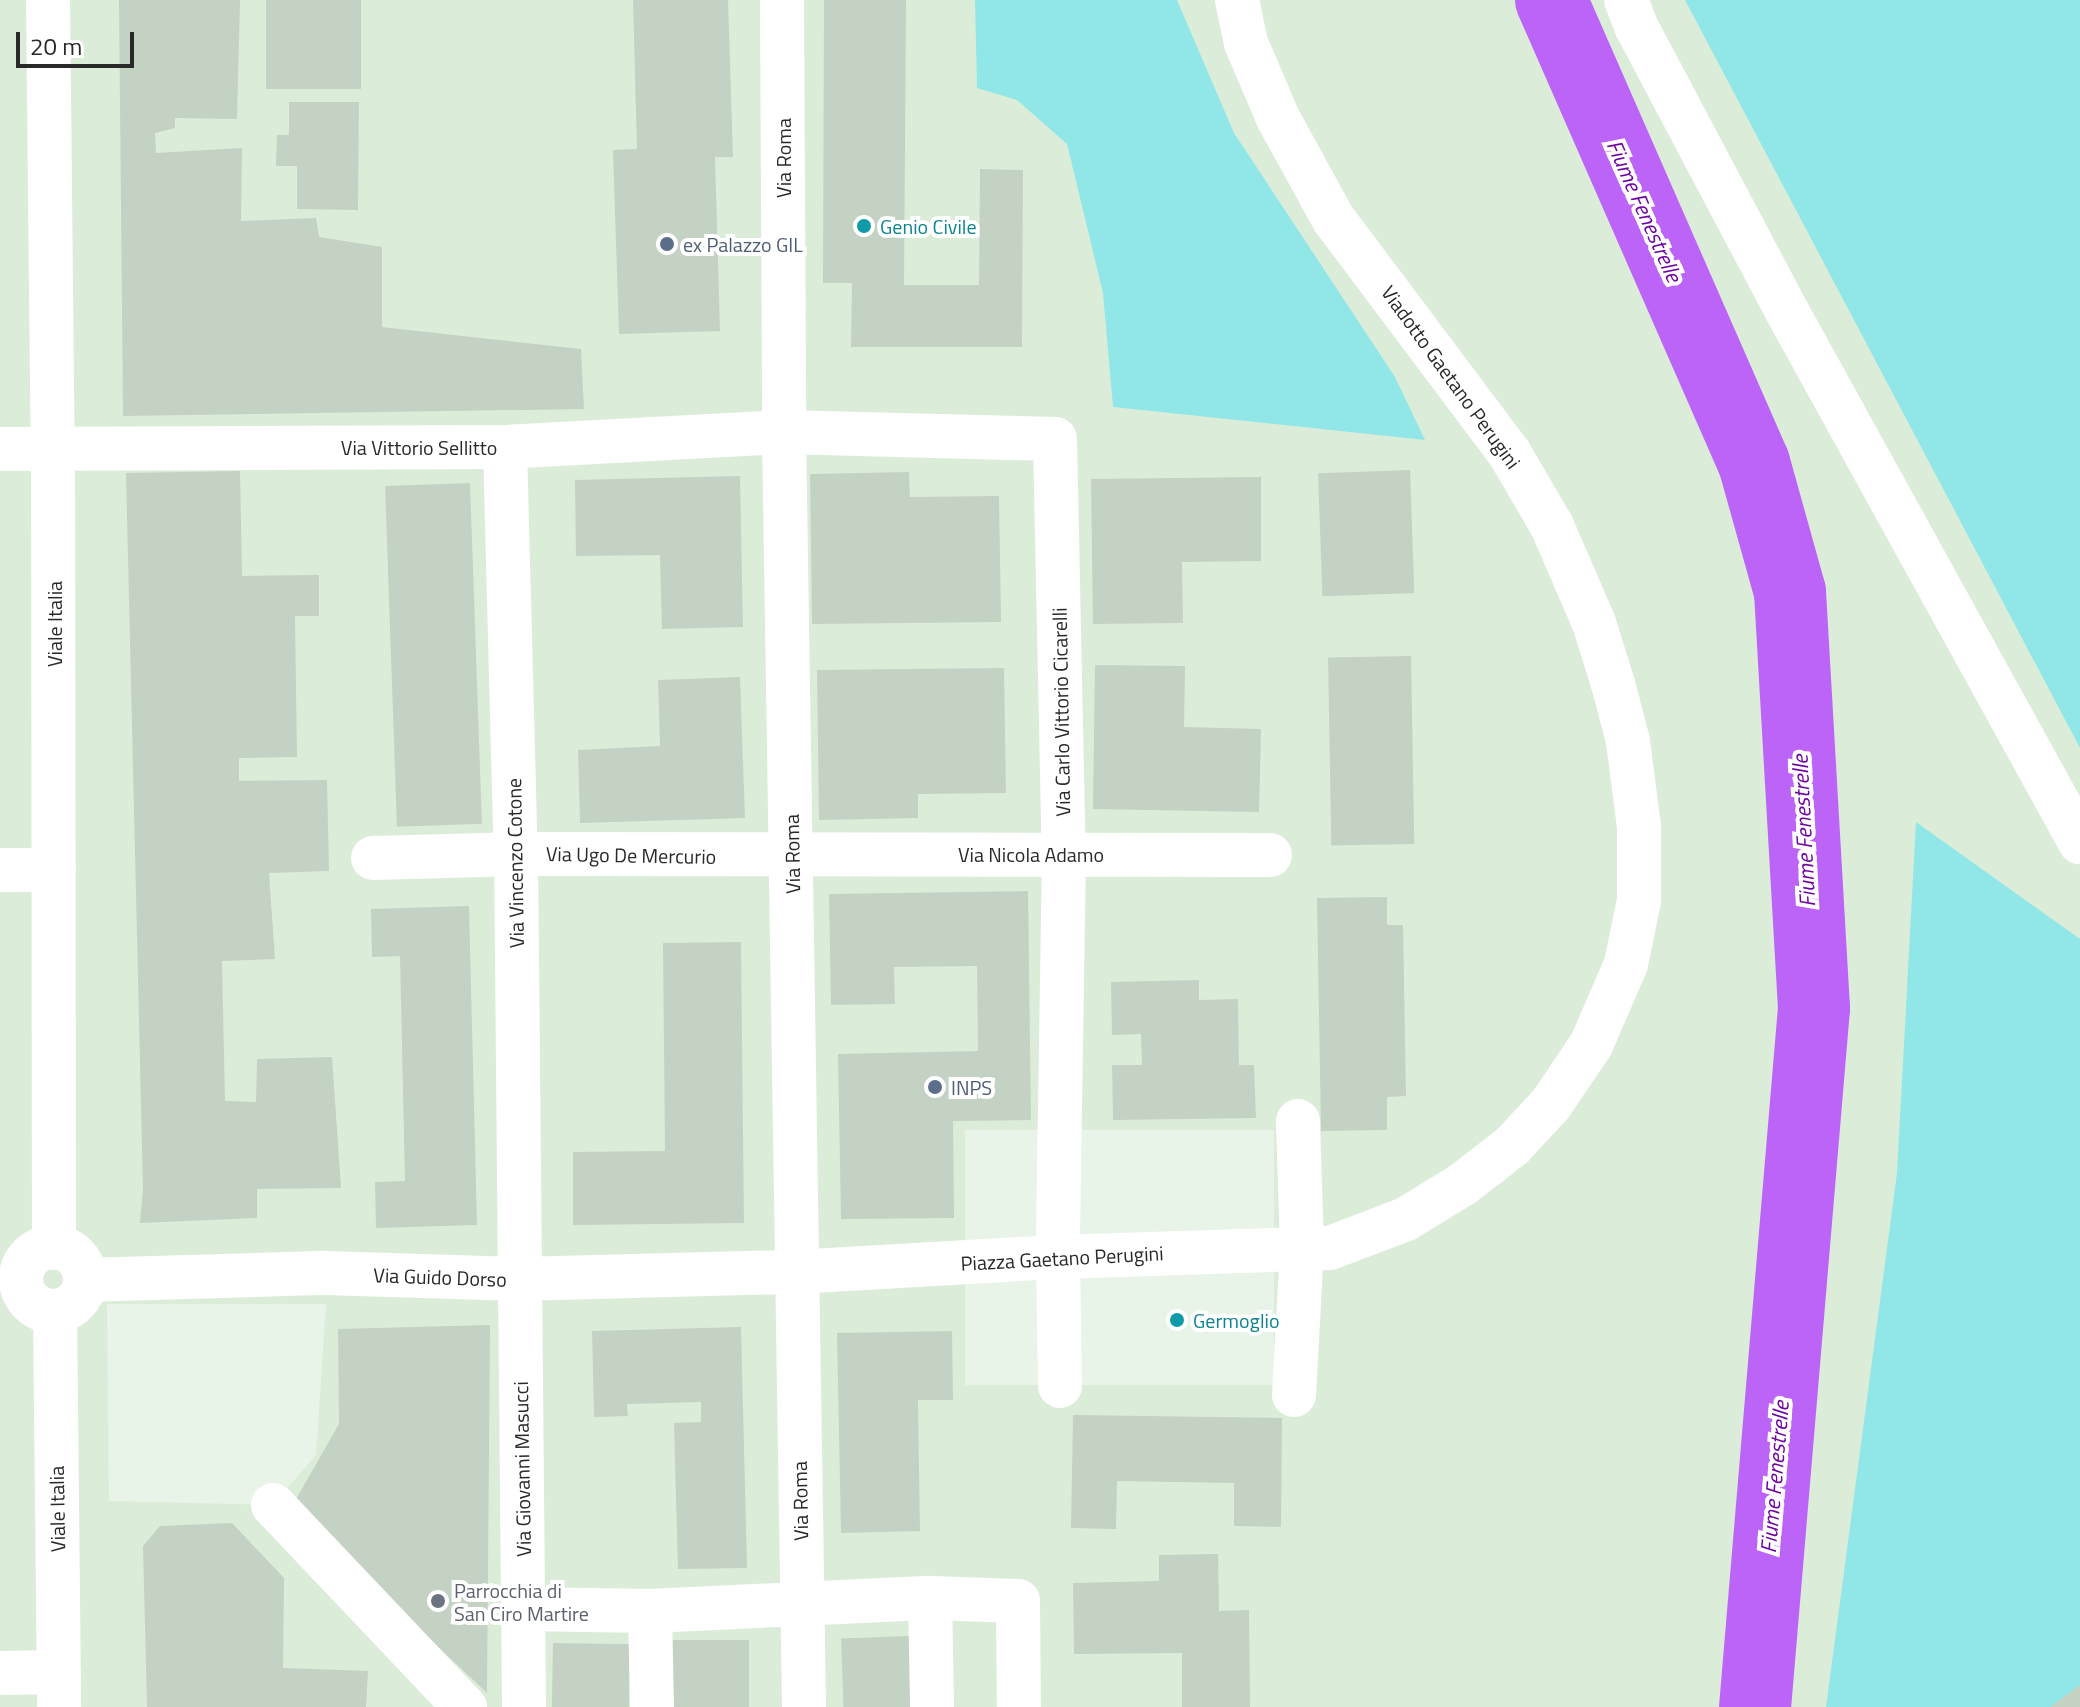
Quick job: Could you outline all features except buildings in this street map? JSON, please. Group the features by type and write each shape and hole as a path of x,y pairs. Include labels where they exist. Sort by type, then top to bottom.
{"street":[{"name":"Viale Italia","path":"48,0 53,447 54,1248"},
{"name":"Via Roma","path":"782,0 784,432 804,1707"},
{"name":"Viadotto Gaetano Perugini","path":"1237,0 1246,43 1278,118 1334,220 1510,454 1552,526 1594,623 1613,684 1628,741 1639,827 1639,900 1626,964 1591,1045 1551,1104 1512,1146 1463,1184 1406,1219 1316,1248"},
{"path":"1626,0 1637,28 1794,324 2080,842"},
{"name":"Via Vittorio Sellitto","path":"0,449 505,447 784,432"},
{"name":"Via Carlo Vittorio Cicarelli","path":"784,432 1055,439 1064,853 1058,1257 1060,1386"},
{"name":"Via Vincenzo Cotone","path":"505,447 516,854 520,1279"},
{"name":"Via Nicola Adamo","path":"793,857 1064,853 1270,855"},
{"name":"Via Ugo De Mercurio","path":"373,858 516,854 793,857"},
{"path":"0,870 54,870"},
{"path":"1294,1395 1316,1248 1298,1121"},
{"path":"54,1248 72,1254 85,1280 73,1304 55,1311 45,1310 28,1299 11,1280 27,1261 43,1249 54,1248"},
{"name":"Piazza Gaetano Perugini","path":"795,1272 1058,1257 1316,1248"},
{"name":"Via Guido Dorso","path":"85,1280 326,1288 795,1272"},
{"name":"Via Giovanni Masucci","path":"520,1279 524,1707"},
{"name":"Viale Italia","path":"55,1311 59,1690"},
{"path":"273,1505 465,1707"},
{"path":"930,1598 932,1707"},
{"path":"523,1609 650,1611 930,1598 1018,1601 1019,1707"},
{"path":"650,1611 652,1707"},
{"path":"0,1673 59,1690"}],"shaded area":[{"path":"975,0 1177,0 1234,133 1395,377 1425,440 1113,407 1103,293 1067,144 1017,100 977,88"},
{"path":"1685,0 2080,0 2080,748"},
{"path":"1916,822 2080,939 2080,1707 1826,1707 1897,1173"},
{"path":"965,1130 1274,1130 1274,1385 965,1385"},
{"path":"107,1304 326,1304 316,1455 273,1505 109,1501"}],"waterway":[{"name":"Fiume Fenestrelle","path":"1551,0 1754,463 1790,592 1814,1008 1755,1707"}],"place":[{"name":"Genio Civile","path":"864,226"},
{"name":"ex Palazzo GIL","path":"667,244"},
{"name":"INPS","path":"935,1087"},
{"name":"Germoglio","path":"1177,1320"},
{"name":"Parrocchia di San Ciro Martire","path":"438,1601"}]}
